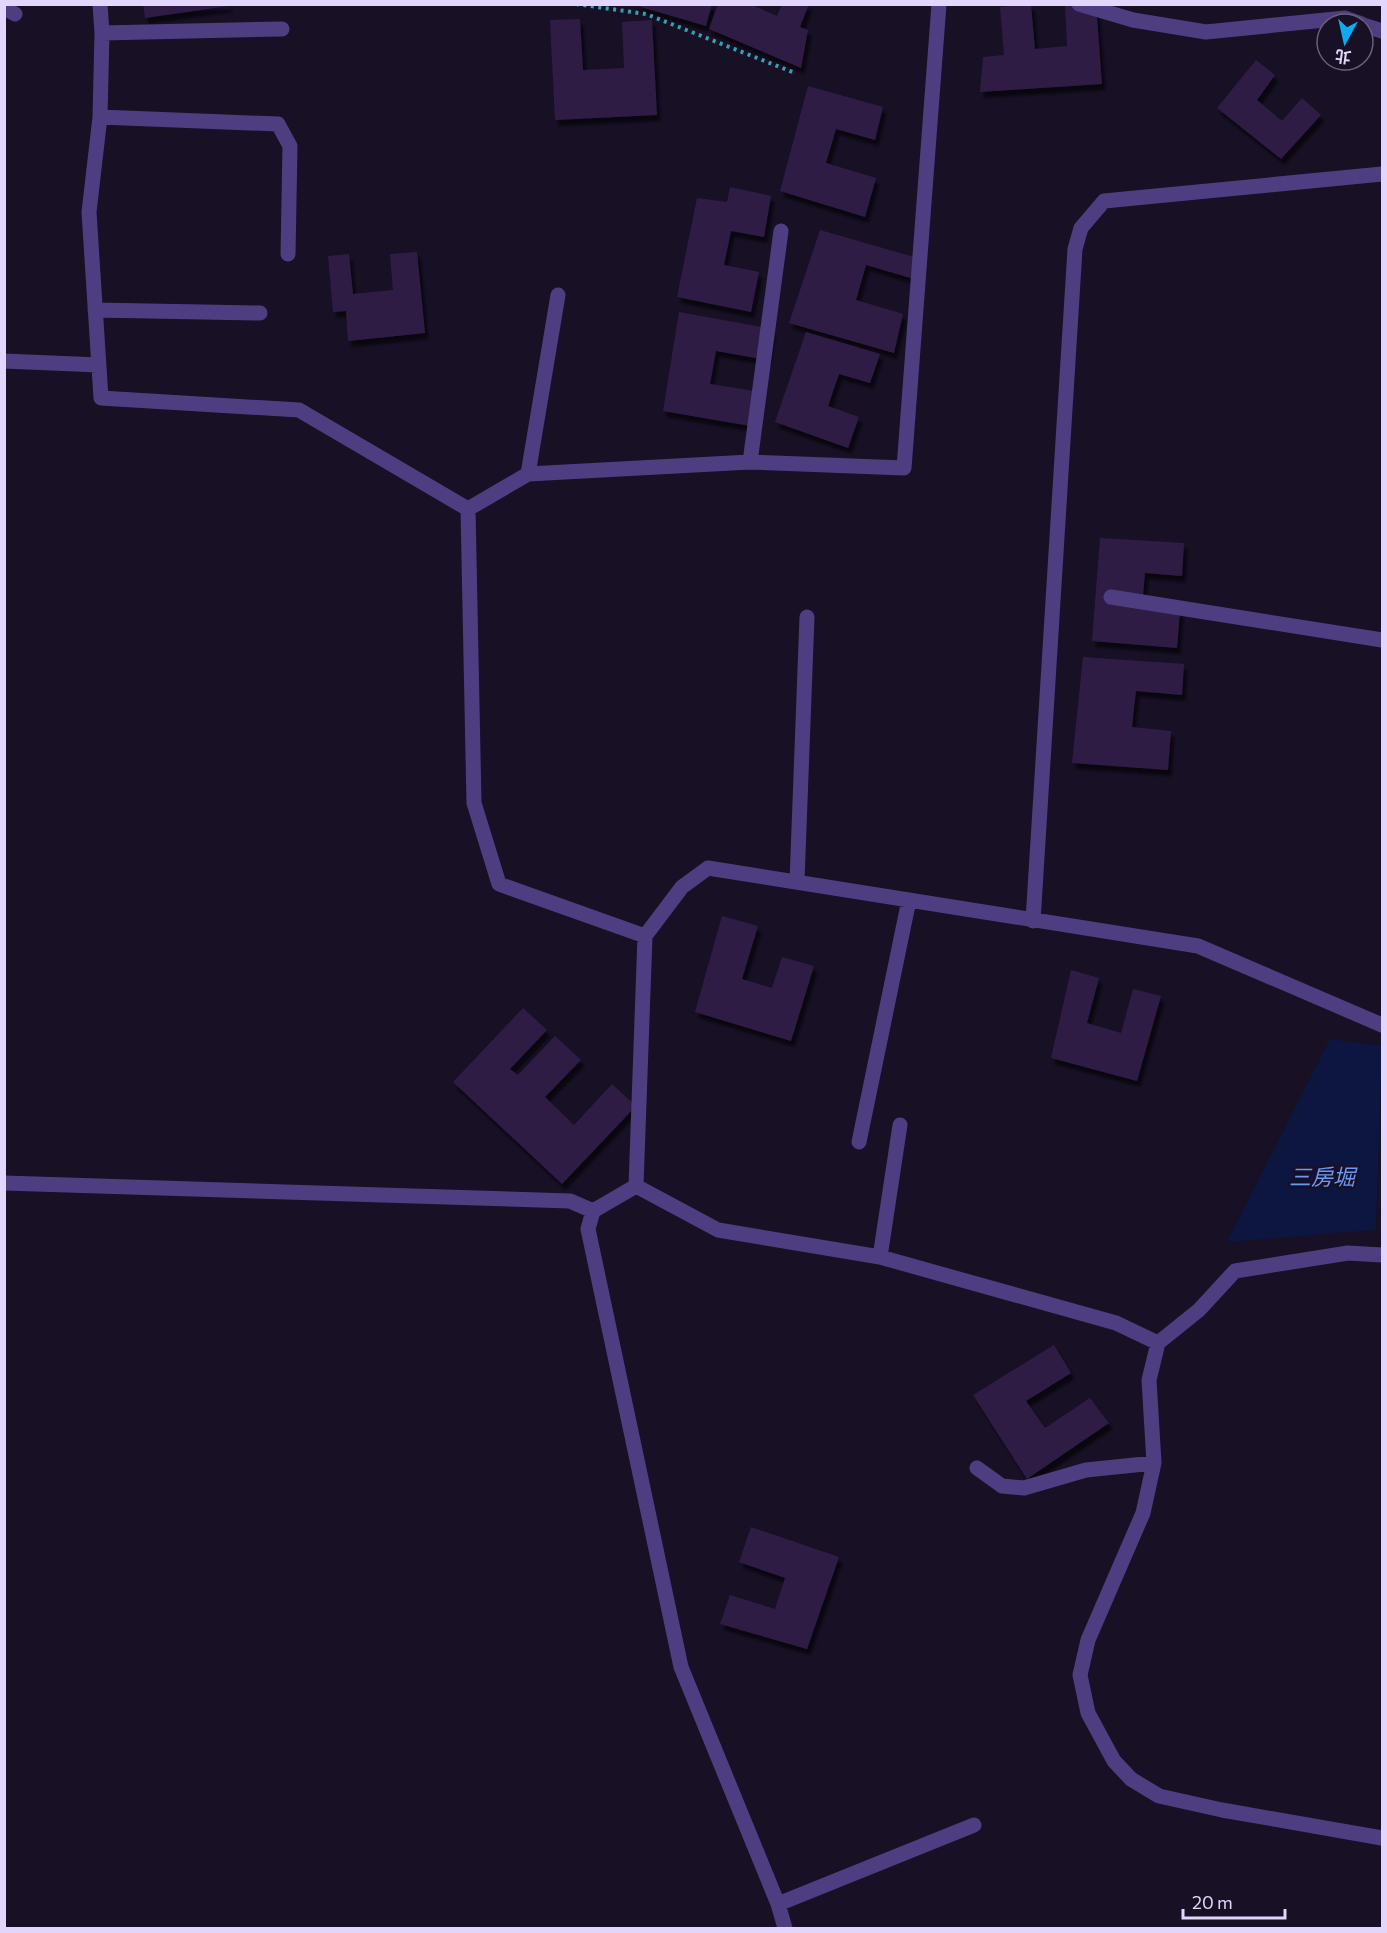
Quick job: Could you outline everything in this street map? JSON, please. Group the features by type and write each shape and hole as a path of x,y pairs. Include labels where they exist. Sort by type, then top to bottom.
{"street":[{"path":"100,4 102,33 100,117 89,212 101,399 298,410 468,509"},
{"path":"468,509 528,474 750,462 904,468 939,4"},
{"path":"1080,4 1133,20 1206,32 1315,21"},
{"path":"102,33 282,29"},
{"path":"100,117 278,124 290,146 288,254"},
{"path":"1033,921 1075,249 1081,228 1104,201 1383,174"},
{"path":"750,462 781,231"},
{"path":"528,474 558,295"},
{"path":"95,309 260,313"},
{"path":"4,361 99,365"},
{"path":"468,509 474,803 499,884 645,936"},
{"path":"1111,597 1383,640"},
{"path":"797,881 807,617"},
{"path":"636,1186 645,936 682,887 708,868 1198,946 1383,1024"},
{"path":"859,1142 909,900"},
{"path":"880,1257 900,1125"},
{"path":"4,1184 570,1201 592,1210"},
{"path":"636,1186 592,1210 588,1229 681,1667 778,1904 785,1929"},
{"path":"636,1186 718,1230 880,1257 1116,1323 1158,1343"},
{"path":"1383,1256 1348,1253 1235,1271 1199,1310 1158,1343 1149,1380 1154,1463 1143,1513 1088,1641 1080,1675 1088,1713 1114,1761 1131,1779 1159,1796 1222,1810 1383,1838"},
{"path":"977,1468 1002,1486 1024,1488 1086,1470 1154,1463"},
{"path":"778,1904 974,1825"}],"path":[{"path":"576,4 646,14 795,73"}],"water":[{"name":"三房堀","path":"1330,1039 1382,1046 1376,1230 1227,1242"}],"building":[{"path":"143,4 229,4 229,6 145,18"},
{"path":"631,4 712,4 706,26"},
{"path":"718,4 750,4 777,16 782,4 809,4 800,27 808,30 801,68 709,29"},
{"path":"1031,4 1035,49 1067,46 1065,4 1096,4 1102,84 980,92 983,57 1004,55 1000,7"},
{"path":"580,19 583,70 624,68 622,22 652,20 657,115 555,120 550,20"},
{"path":"1256,60 1275,75 1257,100 1282,121 1302,98 1321,115 1281,159 1217,108"},
{"path":"808,86 883,107 875,140 836,129 826,163 876,178 865,217 780,191"},
{"path":"730,187 771,196 764,237 731,231 724,265 759,272 751,312 677,297 697,198 727,202"},
{"path":"820,230 921,259 914,279 866,265 856,300 903,314 894,353 789,323"},
{"path":"417,252 425,333 348,341 346,311 333,312 328,256 349,254 353,294 393,290 390,254"},
{"path":"679,312 772,329 767,360 716,351 710,384 761,392 756,427 663,411"},
{"path":"806,332 880,354 870,383 839,374 828,406 859,417 848,448 775,422"},
{"path":"1100,538 1184,543 1182,576 1145,573 1142,607 1180,611 1177,648 1092,641"},
{"path":"1083,657 1184,664 1182,695 1136,691 1132,727 1171,731 1168,770 1072,763"},
{"path":"722,916 758,926 742,979 772,988 782,957 814,966 791,1041 695,1012"},
{"path":"1071,970 1099,978 1087,1023 1121,1033 1133,989 1161,996 1137,1081 1051,1058"},
{"path":"523,1008 547,1030 510,1069 518,1075 555,1036 581,1060 545,1097 574,1125 612,1084 636,1106 562,1184 453,1082"},
{"path":"1054,1345 1071,1373 1026,1401 1045,1428 1090,1398 1109,1423 1027,1479 973,1395"},
{"path":"751,1527 839,1557 807,1649 720,1624 730,1595 775,1609 785,1578 739,1562"}]}
